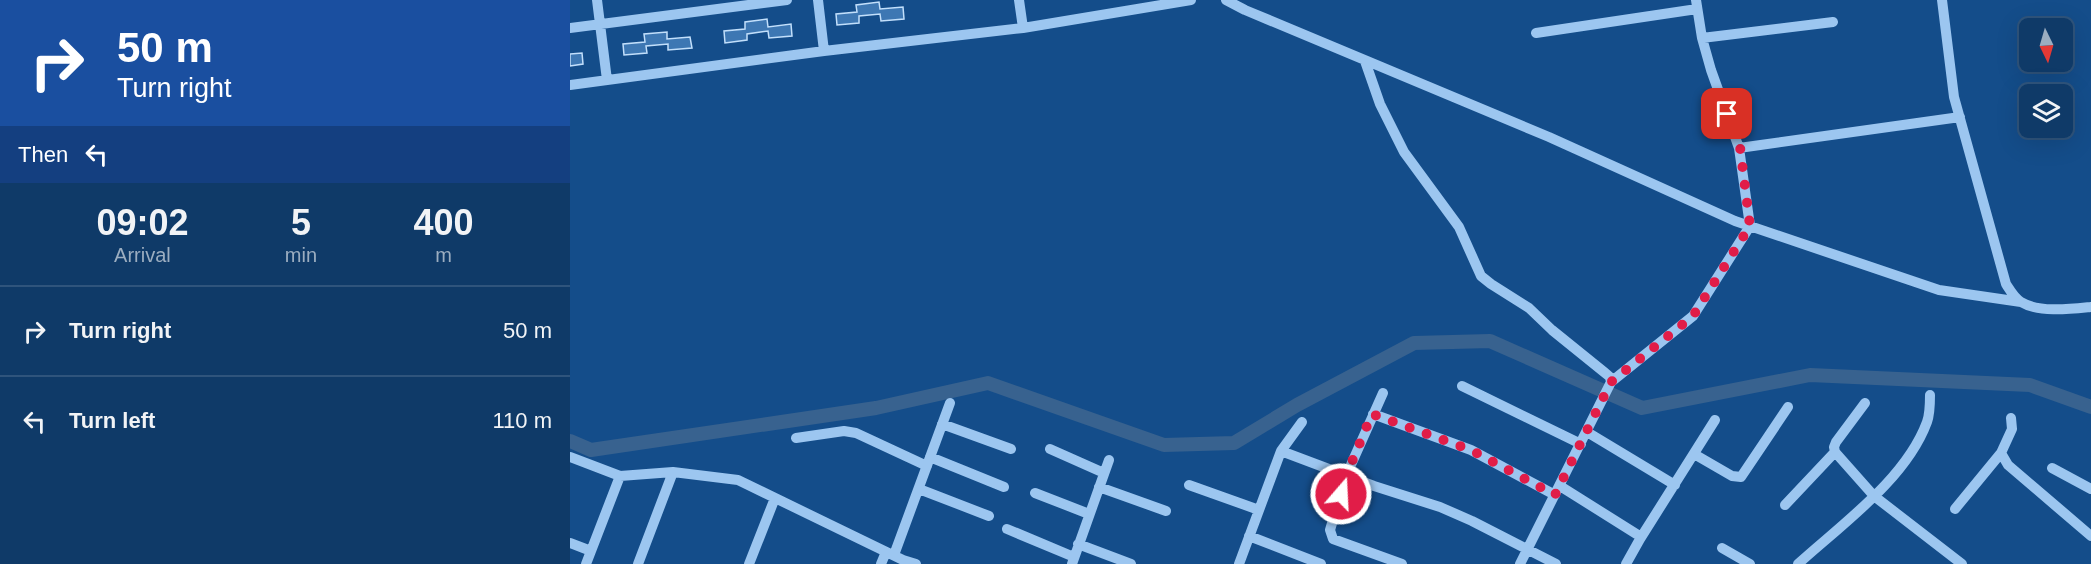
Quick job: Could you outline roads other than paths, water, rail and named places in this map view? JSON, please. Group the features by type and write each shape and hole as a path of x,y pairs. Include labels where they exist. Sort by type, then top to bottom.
{"street":[{"path":"597,0 607,80"},
{"path":"570,28 787,0"},
{"path":"818,0 824,51"},
{"path":"1019,0 1023,28"},
{"path":"570,85 824,51 1023,28 1191,0"},
{"path":"1227,0 1245,10 1548,137 1750,226 1939,290 2021,302 2052,310 2091,307"},
{"path":"1942,0 1954,97 2006,284 2021,302"},
{"path":"1520,564 1610,385 1693,316 1750,226 1740,147 1715,82 1702,38 1697,4 1536,33"},
{"path":"1702,38 1833,22"},
{"path":"1365,61 1380,104 1404,153 1459,227 1481,276 1536,314 1552,330 1610,377 1610,385"},
{"path":"1740,147 1960,117"},
{"path":"1462,386 1581,444"},
{"path":"1383,393 1346,476 1330,535 1333,539 1402,564"},
{"path":"1798,564 1874,496 1912,450 1927,422 1930,395"},
{"path":"881,564 890,553 919,489 950,403"},
{"path":"1785,505 1834,452 1836,442 1865,403"},
{"path":"1694,454 1732,476 1741,477 1788,407"},
{"path":"1372,414 1471,450 1557,491 1638,535 1640,539"},
{"path":"1955,509 2001,453 2012,429 2011,418"},
{"path":"1626,564 1714,420"},
{"path":"1239,564 1281,451 1302,422"},
{"path":"942,424 1011,449"},
{"path":"796,438 844,431 856,433 929,462 1004,487"},
{"path":"1587,432 1675,485"},
{"path":"1050,449 1104,473"},
{"path":"1281,451 1346,476 1440,507 1556,564"},
{"path":"1834,452 1874,496 1962,564"},
{"path":"2001,453 2008,465 2091,536"},
{"path":"570,457 620,476 673,472 738,480 916,564"},
{"path":"1007,529 1073,561 1109,460"},
{"path":"2052,468 2091,489"},
{"path":"638,564 673,472"},
{"path":"586,564 620,476"},
{"path":"1189,485 1259,510"},
{"path":"1099,487 1166,511"},
{"path":"919,489 989,516"},
{"path":"1035,493 1089,514"},
{"path":"749,564 775,498"},
{"path":"1249,536 1320,564"},
{"path":"570,543 591,551"},
{"path":"1078,544 1131,564"},
{"path":"1722,548 1750,564"}],"waterway":[{"path":"570,441 591,450 876,408 988,383 1164,445 1234,443 1297,405 1414,343 1490,341 1642,408 1810,375 2030,385 2091,407"}]}
